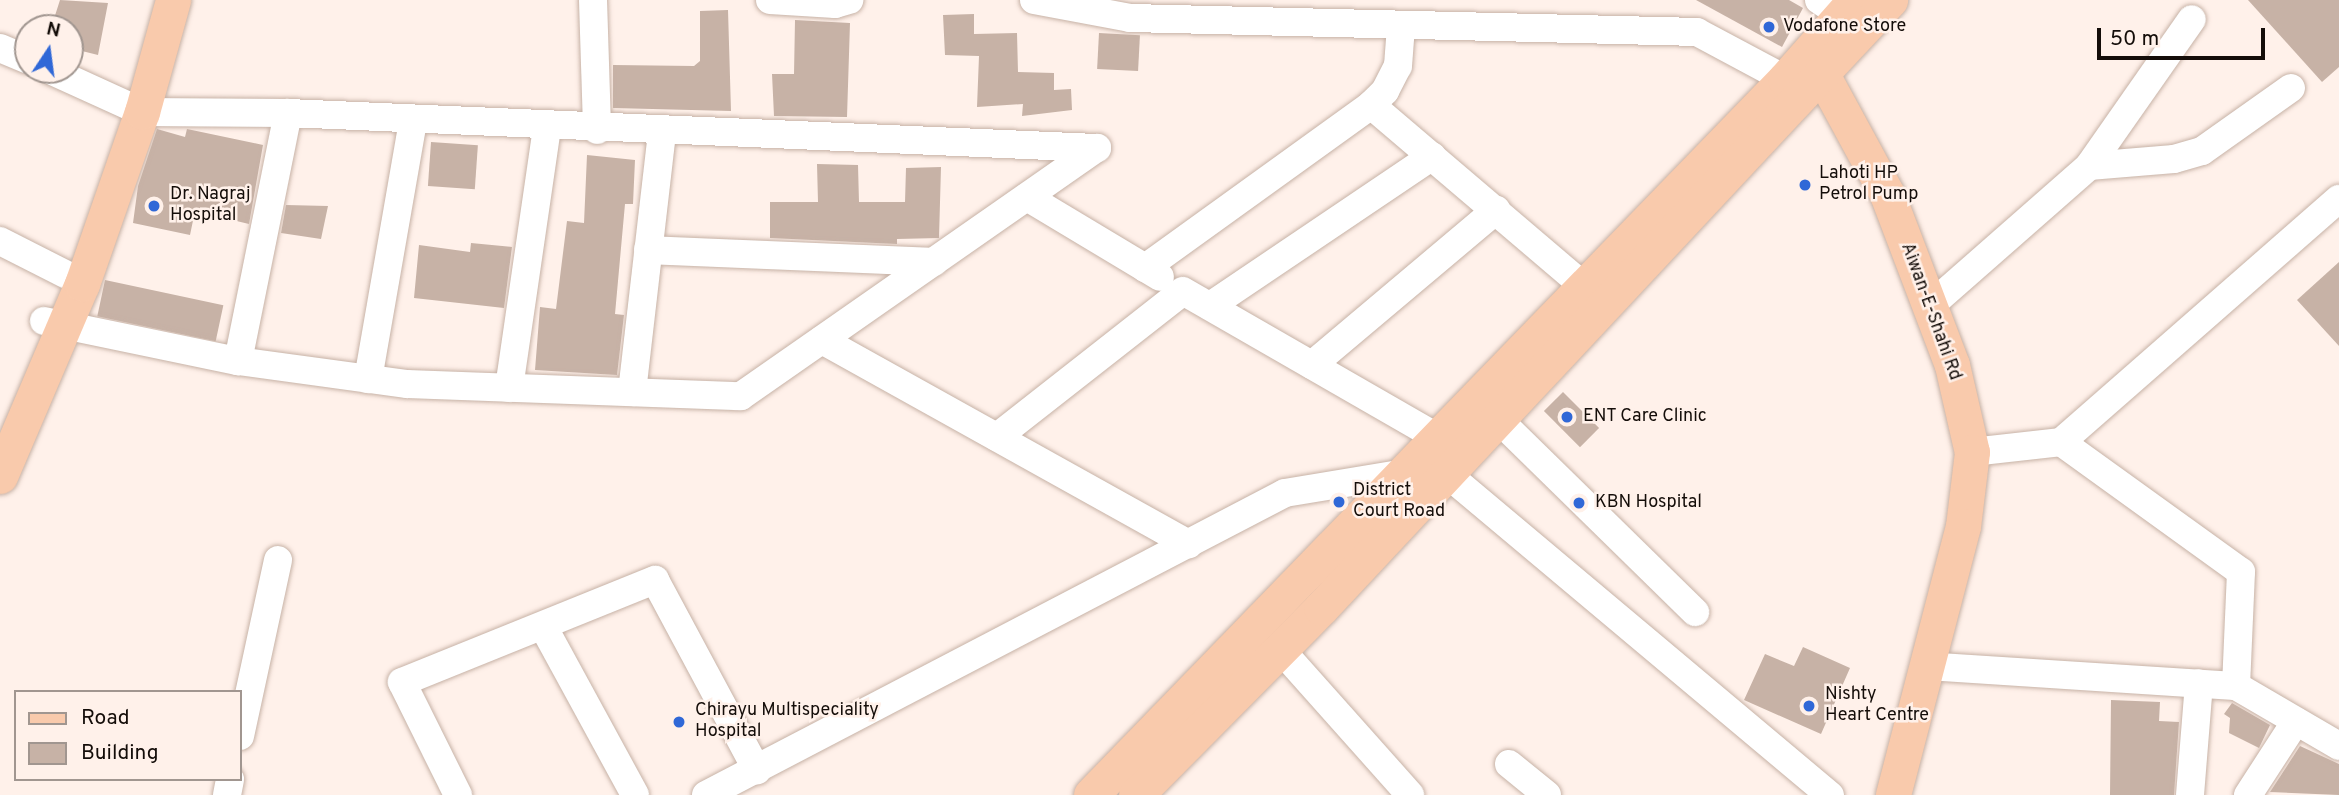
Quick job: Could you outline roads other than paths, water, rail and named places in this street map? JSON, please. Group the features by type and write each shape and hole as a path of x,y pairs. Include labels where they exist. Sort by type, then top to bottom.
{"main road":[{"path":"54,325 65,274 134,108 154,0"},
{"path":"0,476 10,416 54,325 173,0"},
{"path":"1136,795 1281,650 1498,419 1815,62 1890,0"},
{"path":"1091,795 1406,473 1784,79 1815,62 1838,5"},
{"name":"Aiwan-E-Shahi Rd","path":"1815,62 1887,194 1952,365 1972,452 1963,526 1893,795"}],"street":[{"path":"593,0 597,130"},
{"path":"770,0 835,4 849,0"},
{"path":"1034,0 1082,4 1130,18 1697,32 1784,79"},
{"path":"1931,305 2089,166 2122,125 2192,19"},
{"path":"1145,268 1371,104 1385,91 1398,66 1401,26"},
{"path":"54,325 238,361 369,379 509,388 741,396 1097,148 597,130 134,108 81,84"},
{"path":"2089,166 2174,159 2202,151 2291,88"},
{"path":"1371,104 1584,286"},
{"path":"238,361 288,114"},
{"path":"369,379 413,120"},
{"path":"509,388 547,127"},
{"path":"632,393 662,132"},
{"path":"1210,306 1432,156"},
{"path":"1027,197 1183,291 1439,438"},
{"path":"1972,452 2061,442 2339,199"},
{"path":"1312,365 1496,210"},
{"path":"0,242 65,274"},
{"path":"648,250 934,262"},
{"path":"997,437 1183,291"},
{"path":"822,340 1189,544"},
{"path":"1498,419 1695,612"},
{"path":"2061,442 2241,572 2236,686"},
{"path":"706,795 1285,494 1406,473"},
{"path":"1447,474 1830,795"},
{"path":"242,727 278,560"},
{"path":"458,795 402,682 655,580 757,770"},
{"path":"543,626 635,795"},
{"path":"1281,650 1410,795"},
{"path":"1926,666 2236,686 2339,746"},
{"path":"2190,795 2199,683"},
{"path":"2248,795 2296,721"},
{"path":"1509,764 1547,795"}],"place":[{"name":"Vodafone Store","path":"1769,27"},
{"name":"Lahoti HP Petrol Pump","path":"1805,185"},
{"name":"Dr. Nagraj Hospital","path":"154,206"},
{"name":"ENT Care Clinic","path":"1567,417"},
{"name":"District Court Road","path":"1339,502"},
{"name":"KBN Hospital","path":"1579,503"},
{"name":"Nishty Heart Centre","path":"1809,706"},
{"name":"Chirayu Multispeciality Hospital","path":"679,722"}]}
